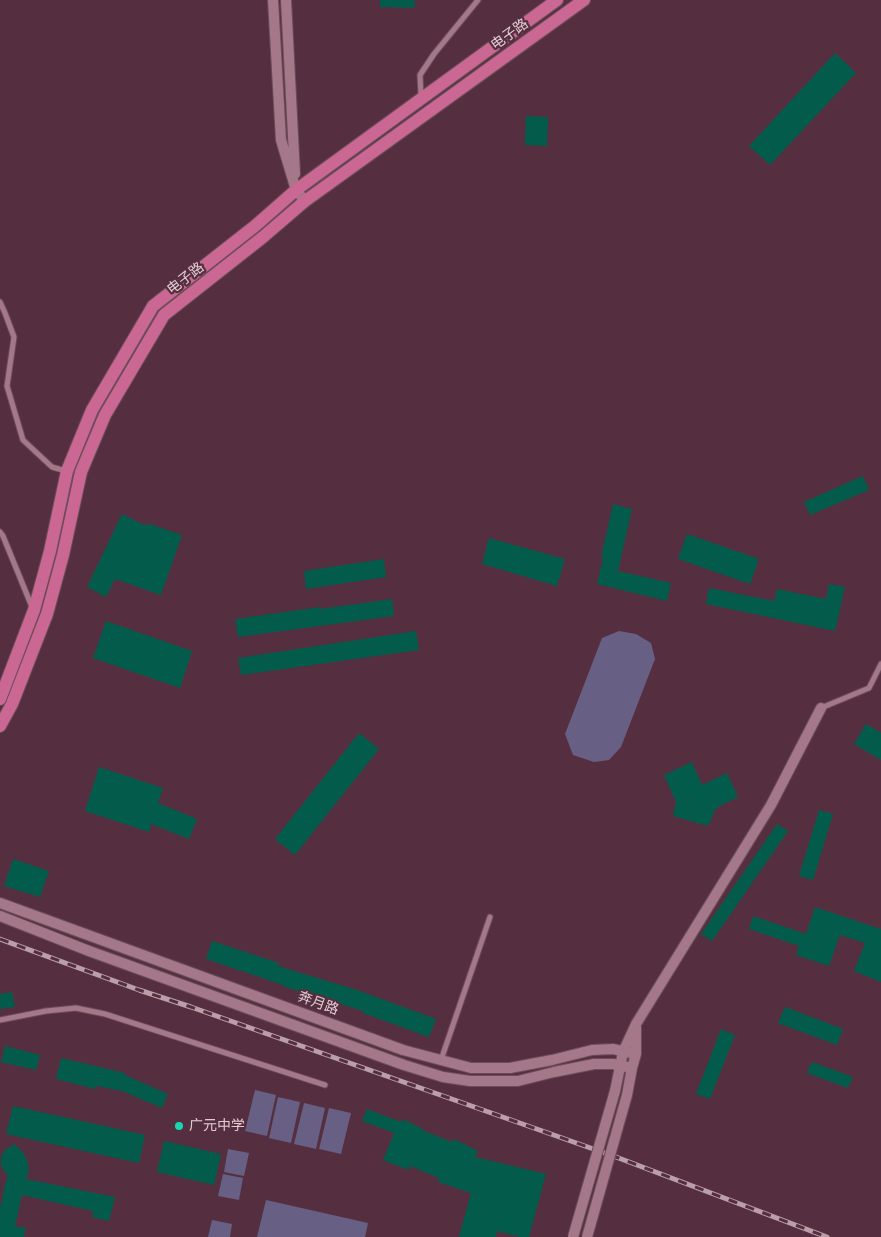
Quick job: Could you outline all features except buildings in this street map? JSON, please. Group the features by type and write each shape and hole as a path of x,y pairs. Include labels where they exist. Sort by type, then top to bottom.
{"main road":[{"name":"电子路","path":"0,699 34,610 50,551 67,471 92,410 153,306 255,226 296,190 557,0"},
{"name":"电子路","path":"0,726 12,704 47,614 63,555 81,472 105,415 164,315 264,237 305,201 584,0"}],"street":[{"path":"273,0 281,140 296,190 305,201"},
{"path":"286,0 296,190"},
{"path":"421,99 420,75 434,54 478,0"},
{"path":"0,302 14,337 7,386 23,440 52,467 67,471"},
{"path":"0,532 34,610"},
{"path":"573,1237 623,1052 636,1024 771,805 821,708 869,688 881,664"},
{"name":"奔月路","path":"0,903 403,1050 441,1061 471,1068 510,1068 592,1050 613,1049 636,1054"},
{"path":"0,916 395,1062 443,1077 470,1082 518,1081 594,1064 613,1064 632,1068"},
{"path":"441,1061 490,917"},
{"path":"0,1020 46,1011 76,1008 105,1014 324,1085"},
{"path":"587,1237 627,1095 636,1054 636,1024"}],"shaded area":[{"path":"619,631 636,634 651,643 655,659 621,747 609,760 594,762 573,755 565,734 602,638"},
{"path":"255,1090 276,1095 267,1136 245,1131"},
{"path":"278,1097 300,1102 291,1143 269,1138"},
{"path":"304,1103 325,1108 316,1149 294,1144"},
{"path":"329,1108 351,1113 341,1154 319,1149"},
{"path":"228,1149 249,1153 244,1176 224,1172"},
{"path":"223,1174 243,1178 239,1200 218,1196"},
{"path":"266,1200 368,1223 365,1237 257,1237"},
{"path":"212,1220 232,1224 230,1237 208,1237"}],"railway":[{"path":"0,939 139,990 616,1157 827,1237"}],"place":[{"name":"广元中学","path":"179,1126"}]}
